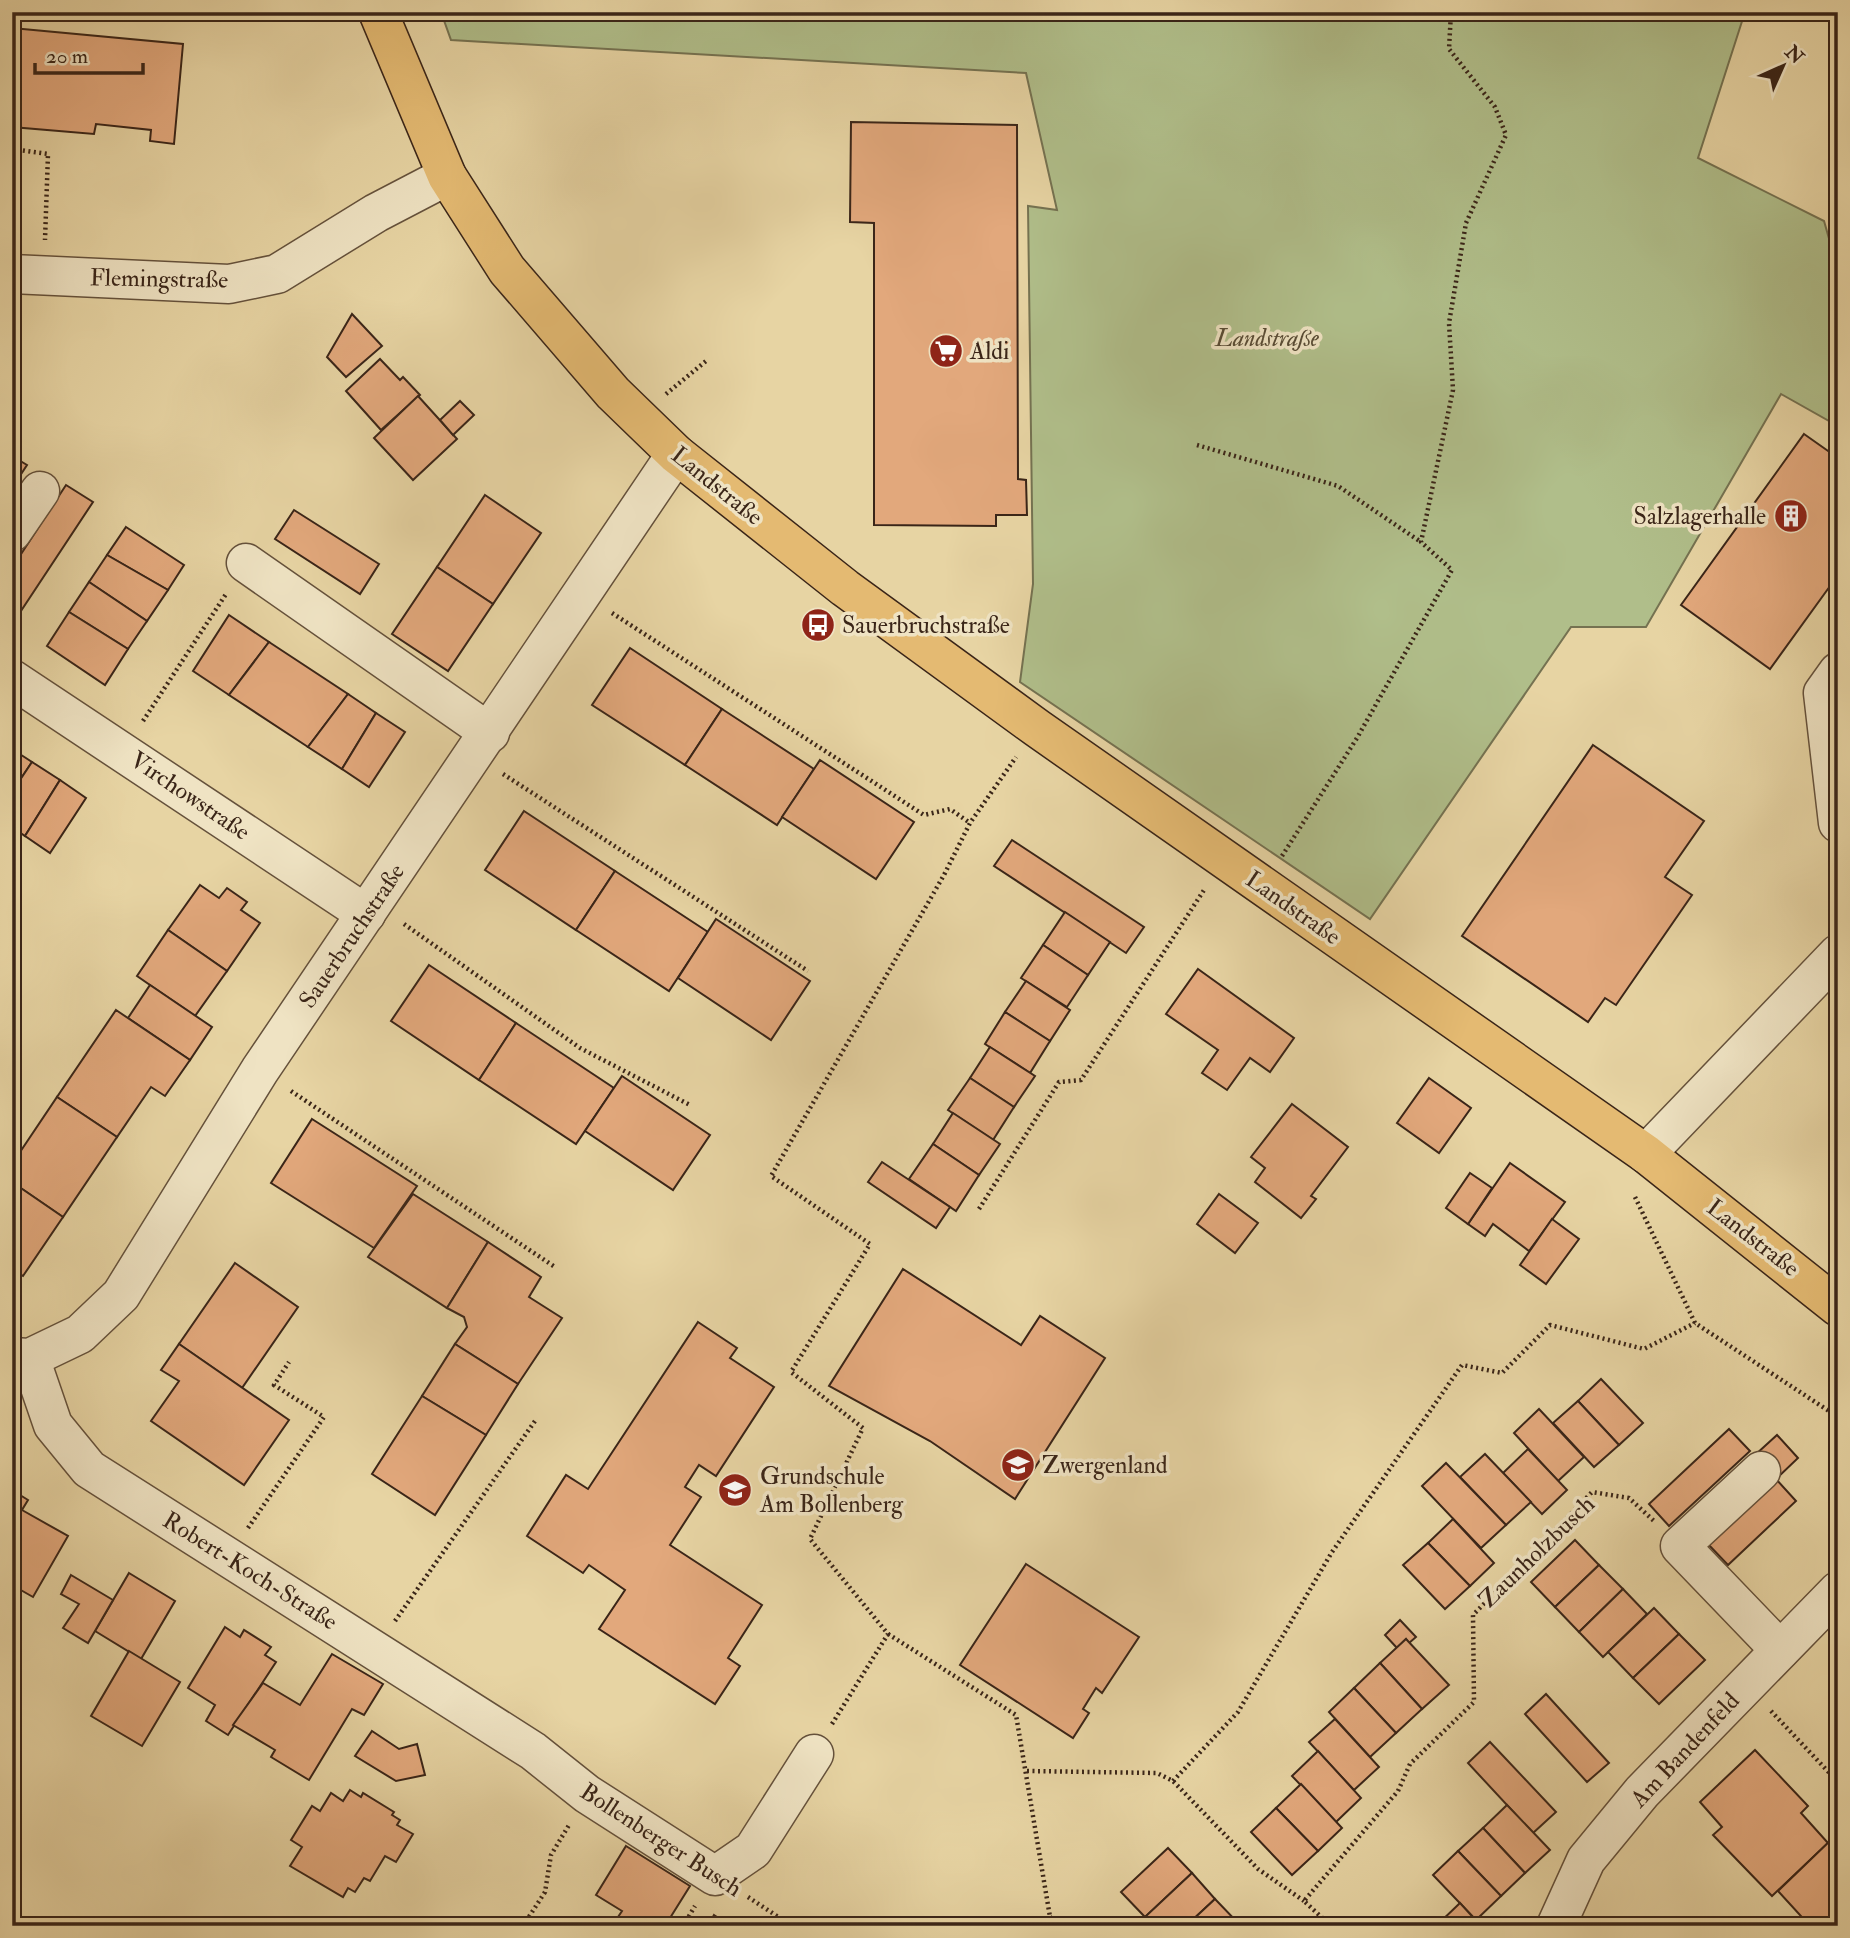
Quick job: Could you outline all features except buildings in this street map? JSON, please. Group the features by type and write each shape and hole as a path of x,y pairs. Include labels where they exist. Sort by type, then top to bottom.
{"main road":[{"name":"Landstraße","path":"378,12 447,176 507,270 612,393 676,454 845,589 1037,728 1646,1154 1838,1307"}],"street":[{"name":"Flemingstraße","path":"28,275 229,284 277,274 376,212 447,176"},
{"name":"Sauerbruchstraße","path":"21,1358 80,1334 121,1295 260,1070 483,744 676,454"},
{"path":"12,531 40,491"},
{"path":"246,563 483,744"},
{"path":"1838,672 1823,693 1838,822"},
{"name":"Virchowstraße","path":"12,679 370,909"},
{"path":"1646,1154 1838,954"},
{"name":"Robert-Koch-Straße","path":"21,1358 53,1425 89,1469 533,1751"},
{"path":"1761,1471 1681,1546 1780,1650"},
{"name":"Am Bandenfeld","path":"1556,1926 1586,1860 1642,1792 1838,1591"},
{"name":"Bollenberger Busch","path":"533,1751 587,1794 715,1876"},
{"path":"715,1876 753,1850 814,1754"}],"path":[{"path":"1422,542 1453,390 1449,323 1466,223 1506,135 1495,107 1449,49 1451,12"},
{"path":"1823,12 1838,21"},
{"path":"12,149 48,154 28,275"},
{"path":"666,394 706,361"},
{"path":"1197,445 1338,486 1422,542 1452,570 1357,738 1263,887"},
{"path":"123,751 246,563"},
{"path":"583,594 924,815 950,809 970,823"},
{"path":"1037,728 970,823 944,875 771,1176 870,1244 791,1372 863,1428 810,1539 888,1634 1016,1715 1050,1917 1062,1926"},
{"path":"483,744 808,971"},
{"path":"979,1209 1059,1082 1081,1080 1223,860"},
{"path":"370,909 580,1048 690,1105"},
{"path":"260,1070 555,1267"},
{"path":"1632,1192 1695,1323 1838,1417"},
{"path":"1173,1781 1238,1712 1332,1552 1462,1365 1502,1373 1550,1325 1644,1349 1695,1323"},
{"path":"228,1557 324,1417 274,1385 289,1362"},
{"path":"374,1650 535,1421"},
{"name":"Zaunholzbusch","path":"1304,1900 1398,1791 1409,1764 1474,1702 1473,1615 1592,1492 1629,1498 1681,1546"},
{"path":"814,1754 888,1634"},
{"path":"1746,1685 1838,1782"},
{"path":"1027,1771 1157,1773 1173,1781 1258,1869 1304,1900 1331,1926"},
{"path":"523,1926 545,1892 551,1855 587,1794"},
{"name":"Bollenberger Busch","path":"715,1876 792,1926"},
{"path":"1041,1926 1050,1917"}],"green space":[{"path":"441,12 1745,12 1698,158 1824,221 1838,270 1838,426 1781,394 1646,627 1571,627 1370,919 1020,682 1033,584 1028,206 1057,210 1026,73 451,40"}],"place":[{"name":"Aldi","path":"946,351"},
{"name":"Salzlagerhalle","path":"1791,516"},
{"name":"Sauerbruchstraße","path":"818,625"},
{"name":"Zwergenland","path":"1018,1465"},
{"name":"Grundschule Am Bollenberg","path":"735,1490"}]}
